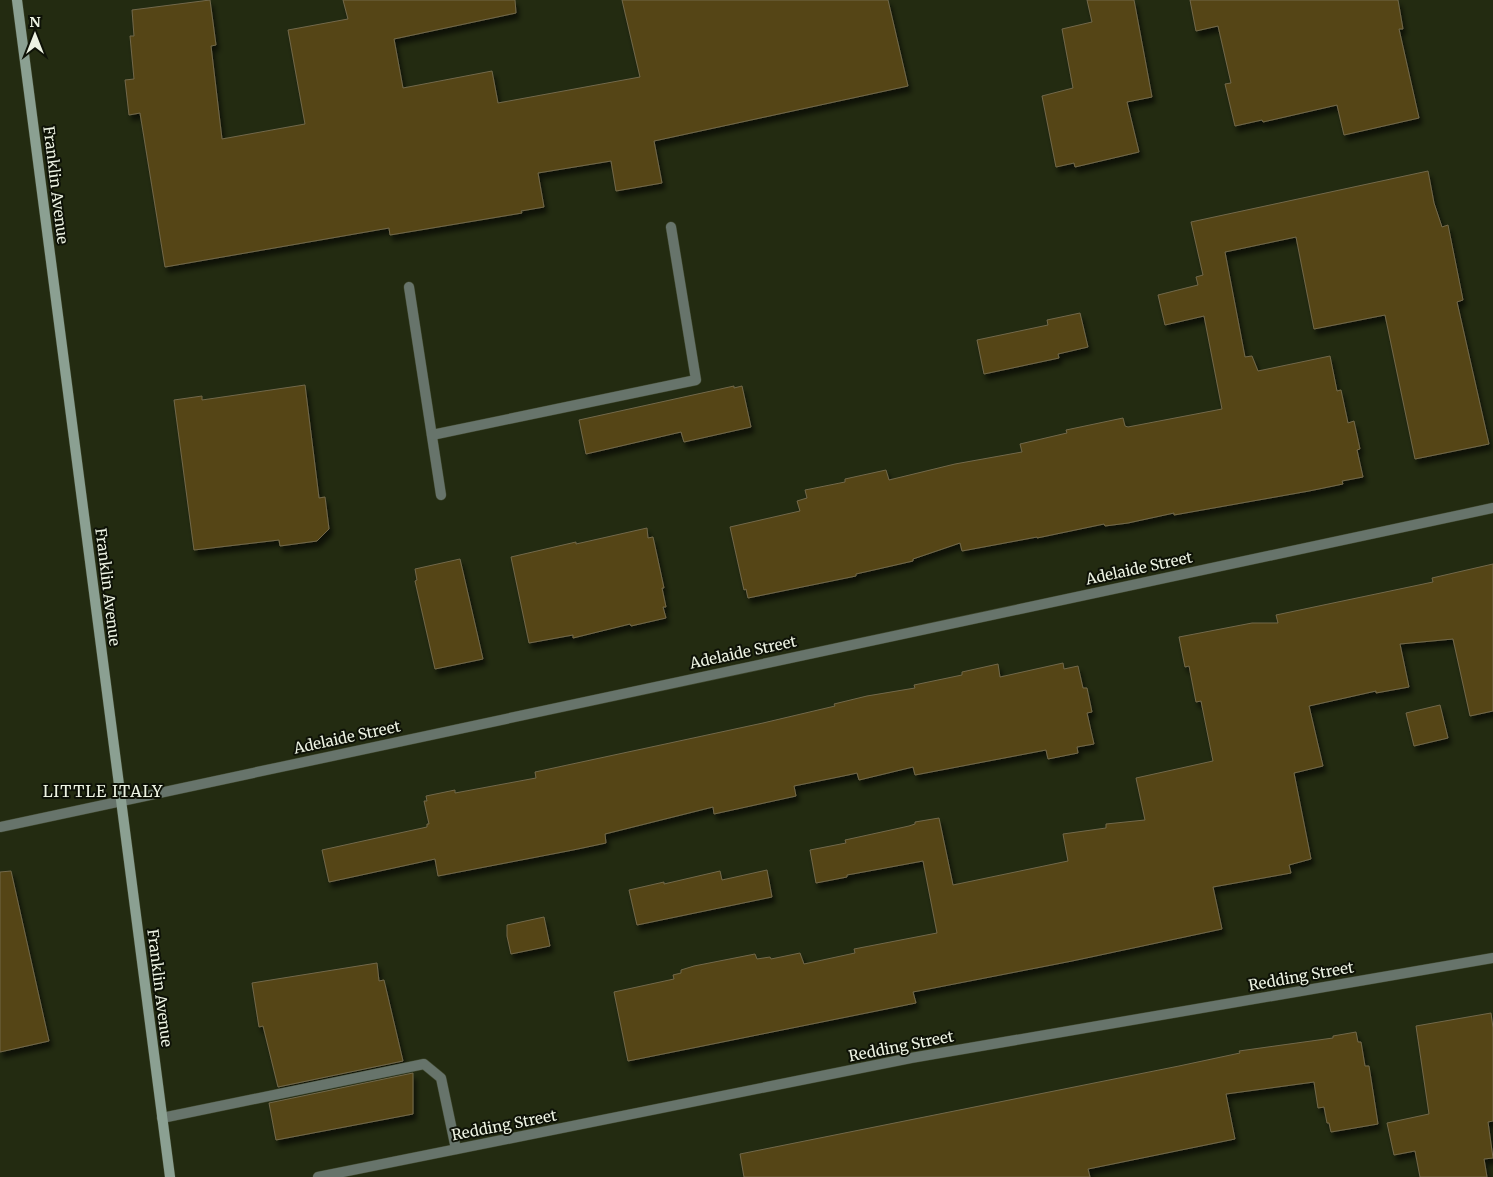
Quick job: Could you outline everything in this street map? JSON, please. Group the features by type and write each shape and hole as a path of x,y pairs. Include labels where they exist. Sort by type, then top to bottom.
{"main road":[{"name":"Franklin Avenue","path":"17,0 170,1177"}],"street":[{"path":"432,435 696,380 671,227"},
{"path":"409,287 441,495"},
{"name":"Adelaide Street","path":"0,827 1493,508"},
{"name":"Redding Street","path":"318,1177 911,1058 1493,958"},
{"path":"162,1118 424,1064 441,1078 456,1149"}],"building":[{"path":"210,0 216,45 211,46 222,139 305,124 288,30 348,19 343,0 515,0 516,13 394,39 403,88 492,71 498,103 640,77 622,0 888,0 908,86 654,141 662,183 616,191 611,161 538,173 544,207 521,211 522,213 390,235 389,228 165,267 140,113 129,115 125,80 134,79 130,36 134,36 132,10"},
{"path":"1087,0 1134,0 1152,97 1127,102 1139,152 1075,167 1074,163 1056,167 1042,96 1073,88 1062,29 1092,22"},
{"path":"1190,0 1398,0 1403,29 1399,29 1419,118 1344,135 1337,105 1263,122 1262,120 1235,126 1225,84 1231,83 1218,26 1196,31"},
{"path":"1428,171 1434,203 1442,227 1448,225 1463,300 1457,302 1489,444 1415,459 1385,315 1314,329 1296,237 1225,252 1245,357 1252,356 1258,371 1330,356 1337,391 1341,390 1348,423 1354,421 1360,449 1357,450 1363,477 1342,481 1343,484 1309,491 1174,515 1174,513 1128,523 1105,526 1104,524 962,551 960,543 913,559 913,561 856,574 856,576 748,598 746,589 744,590 730,527 800,511 797,501 807,498 805,490 845,482 845,479 886,470 889,480 955,464 1022,452 1020,444 1067,433 1066,430 1123,418 1125,426 1128,427 1222,409 1204,316 1165,325 1158,295 1198,285 1196,277 1203,275 1191,222"},
{"path":"1080,313 1088,347 1058,354 1059,358 984,374 977,340 1048,325 1047,320"},
{"path":"305,385 319,498 325,497 329,529 317,541 280,546 279,540 194,550 174,400 202,396 202,400"},
{"path":"734,386 734,388 742,386 751,427 684,442 681,432 586,454 579,420"},
{"path":"647,528 648,538 653,537 664,588 662,588 666,607 663,607 666,618 631,626 630,624 573,638 573,635 529,643 511,557"},
{"path":"460,559 483,659 435,669 415,581 417,580 415,569"},
{"path":"1493,564 1493,711 1470,716 1453,639 1400,644 1409,687 1376,693 1376,691 1309,706 1323,766 1294,773 1311,859 1289,865 1291,873 1213,887 1222,929 913,992 916,1003 628,1061 614,992 674,979 673,975 694,966 755,954 757,959 770,957 771,959 800,953 804,964 855,953 854,949 937,933 923,861 847,875 847,877 816,883 810,850 846,843 845,840 909,826 915,824 915,822 939,818 953,885 1068,861 1063,834 1106,828 1106,824 1145,820 1136,778 1213,761 1201,701 1196,702 1189,666 1185,667 1179,637 1252,623 1278,623 1276,615 1433,582 1432,578"},
{"path":"1063,663 1064,669 1078,666 1083,688 1087,688 1092,712 1087,713 1094,744 1077,747 1078,753 1048,759 1046,750 915,775 913,767 859,780 857,773 794,786 796,796 714,814 713,807 605,834 606,843 573,850 438,876 435,859 329,882 322,850 427,827 427,824 429,824 424,801 427,801 426,796 455,790 455,793 536,778 535,772 763,723 835,706 834,704 867,696 915,688 914,685 962,675 962,672 998,664 1000,677"},
{"path":"1440,705 1448,738 1414,746 1406,713"},
{"path":"767,870 772,897 637,925 629,890 720,871 722,880"},
{"path":"11,871 49,1041 0,1052 0,872"},
{"path":"544,917 550,946 511,954 507,936 507,925"},
{"path":"377,963 379,981 384,980 403,1061 278,1087 263,1026 259,1027 252,983"},
{"path":"1491,1013 1493,1028 1493,1121 1488,1122 1493,1158 1484,1159 1487,1177 1420,1177 1415,1151 1394,1155 1387,1123 1429,1114 1416,1026"},
{"path":"1356,1032 1358,1042 1361,1042 1365,1066 1369,1066 1378,1124 1331,1132 1324,1107 1318,1108 1314,1082 1226,1094 1235,1139 1088,1169 1090,1177 744,1177 740,1154 1179,1066 1240,1053 1239,1051 1333,1038 1333,1036"},
{"path":"413,1073 413,1114 276,1140 269,1103"}],"district":[{"name":"LITTLE ITALY","path":"103,791"}]}
